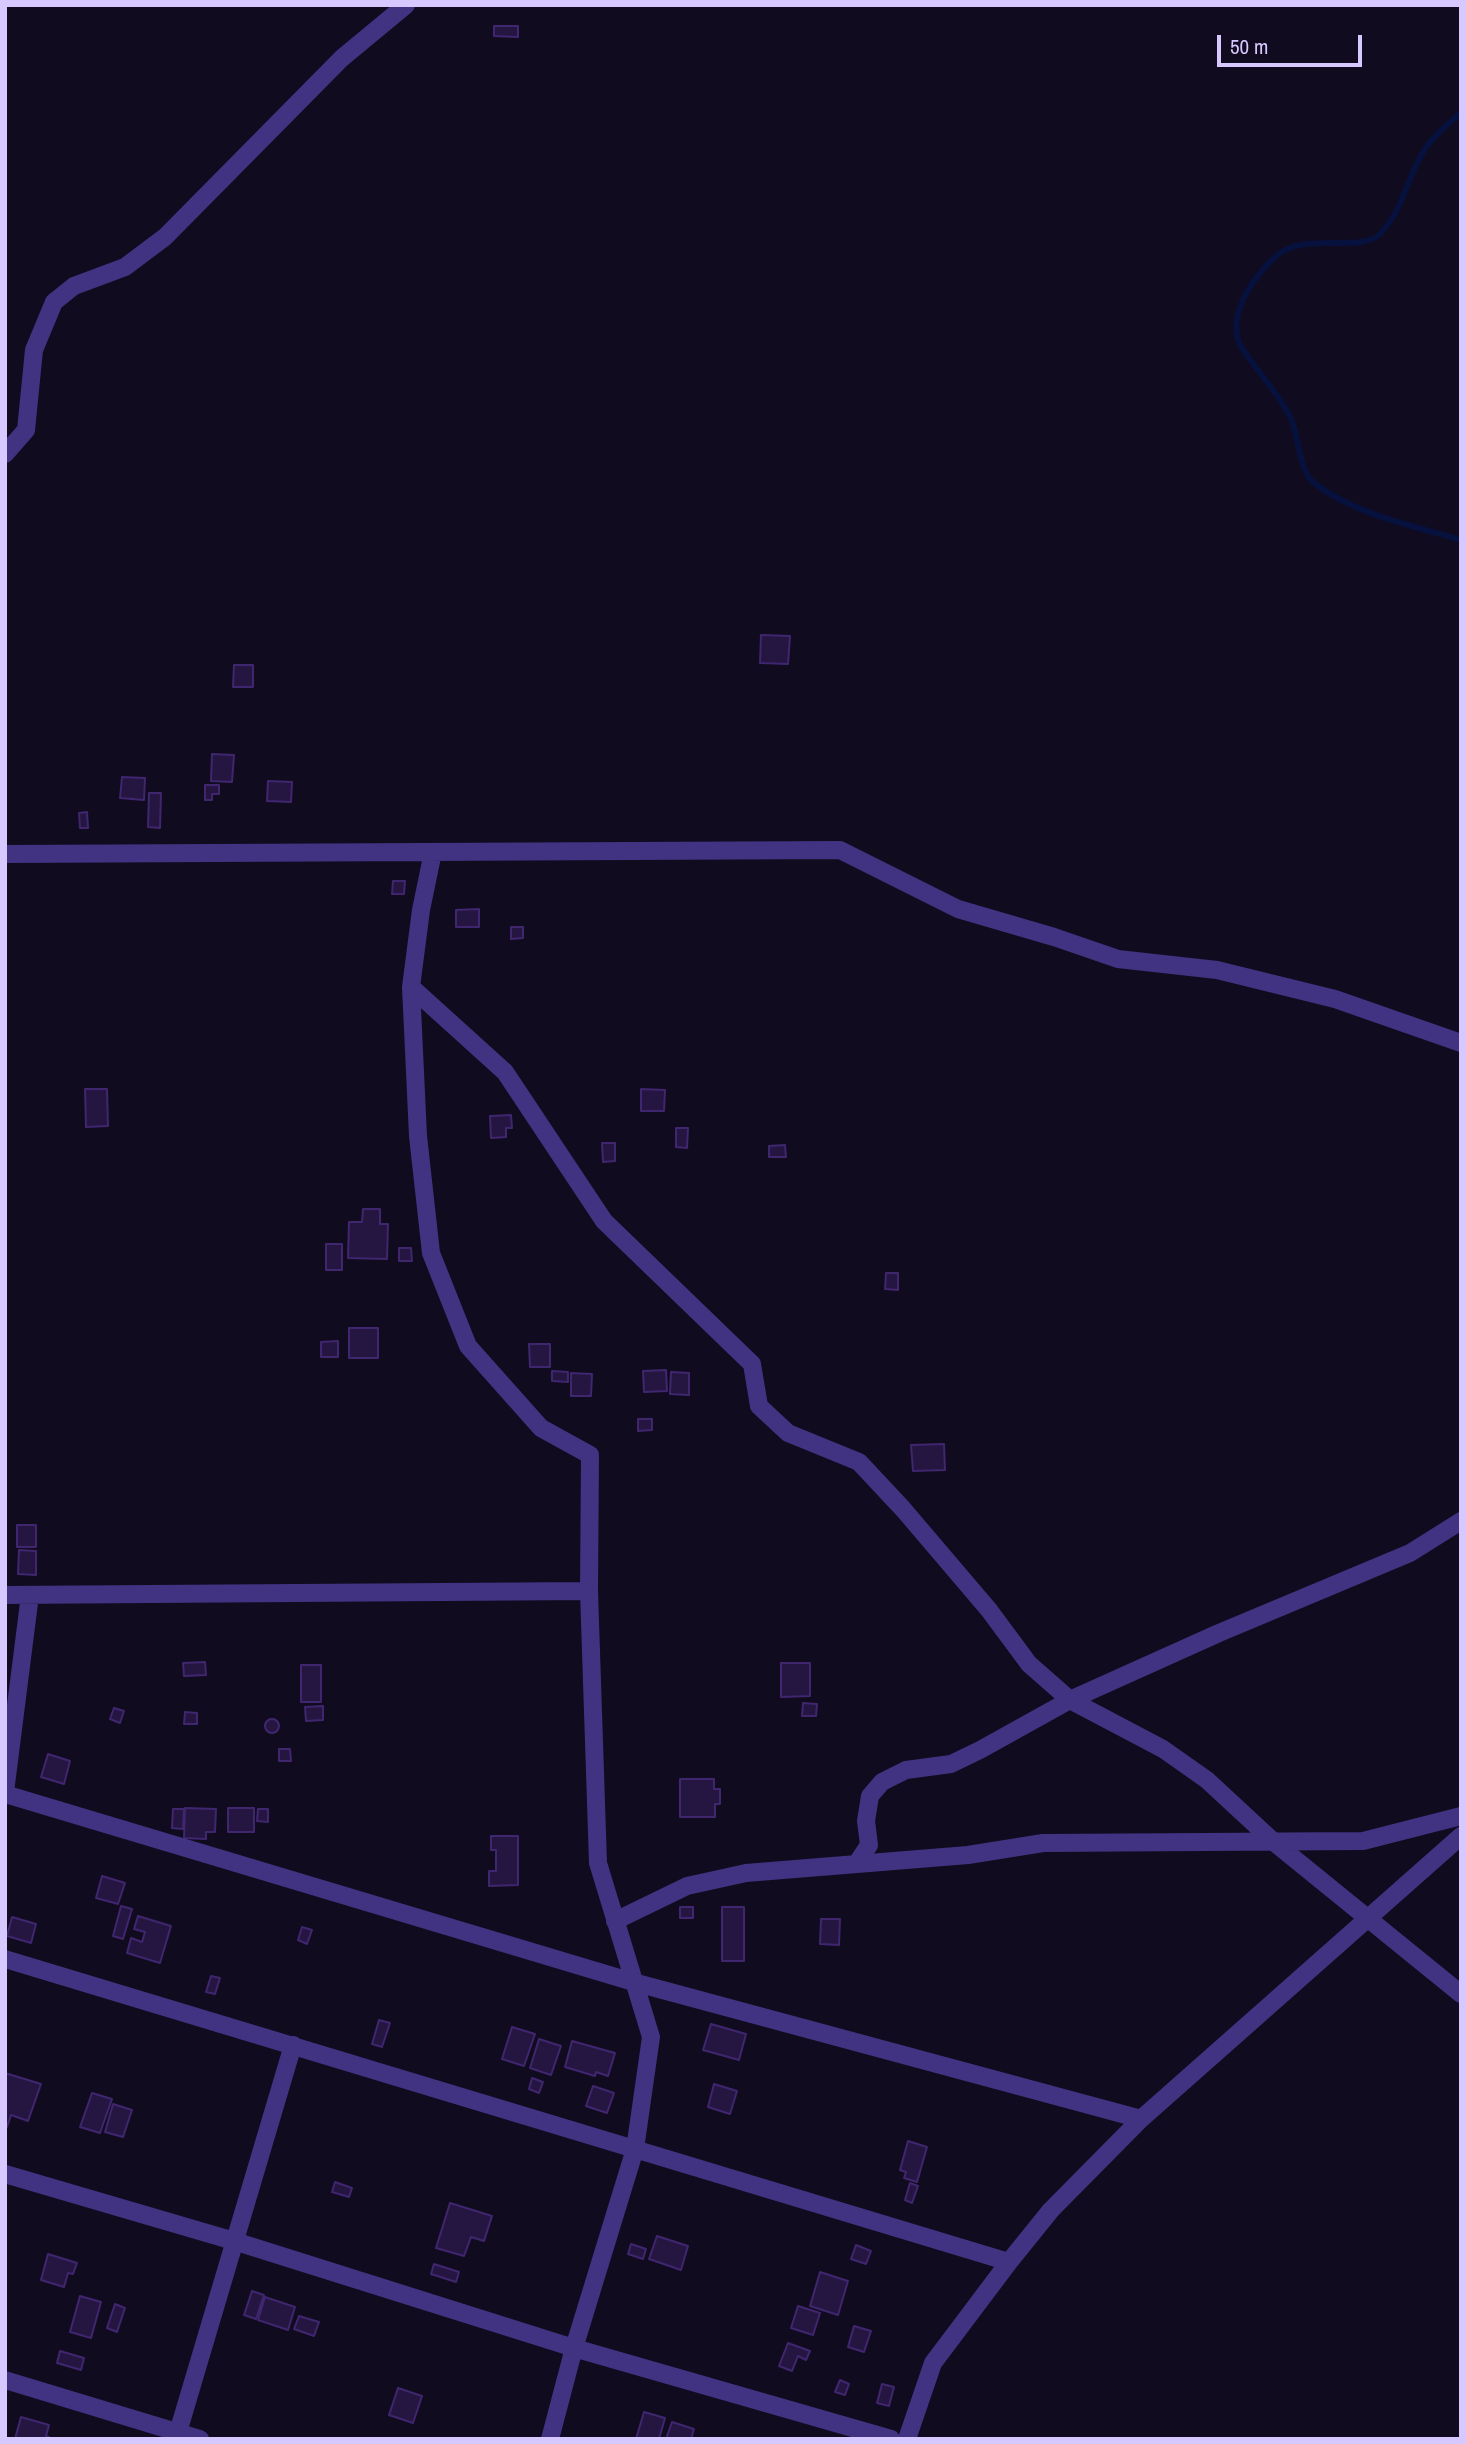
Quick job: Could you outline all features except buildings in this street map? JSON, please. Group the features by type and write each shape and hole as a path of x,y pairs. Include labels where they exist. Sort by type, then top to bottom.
{"street":[{"path":"5,454 26,430 34,350 54,302 74,286 125,267 165,237 342,58 406,5"},
{"path":"5,854 840,850 958,909 1118,959 1217,970 1335,999 1461,1043"},
{"path":"433,852 421,910 411,987 418,1136 431,1252 468,1346 541,1428 590,1455 589,1591 598,1863 651,2037 635,2148 574,2348 550,2439"},
{"path":"411,987 505,1072 604,1222 752,1364 759,1406 788,1433 859,1462 989,1610 1029,1664 1070,1700 1163,1749 1208,1780 1275,1843 1461,1994"},
{"path":"857,1863 869,1844 866,1821 870,1796 882,1782 906,1770 951,1764 980,1751 1070,1700 1219,1633 1409,1553 1461,1521"},
{"path":"5,1595 589,1591"},
{"path":"5,1804 30,1595"},
{"path":"5,1795 633,1982 1140,2119"},
{"path":"615,1921 687,1886 746,1873 968,1855 1043,1843 1363,1842 1461,1816"},
{"path":"907,2439 933,2363 1051,2210 1140,2119 1461,1836"},
{"path":"5,1959 1009,2262"},
{"path":"177,2435 293,2045"},
{"path":"5,2174 234,2241 574,2348 891,2439"},
{"path":"5,2380 177,2435 200,2439"}],"waterway":[{"path":"1461,112 1427,146 1395,214 1380,234 1371,240 1359,242 1315,243 1287,249 1275,257 1252,284 1241,305 1236,328 1241,347 1287,411 1294,426 1302,462 1314,483 1366,511 1461,540"}]}
